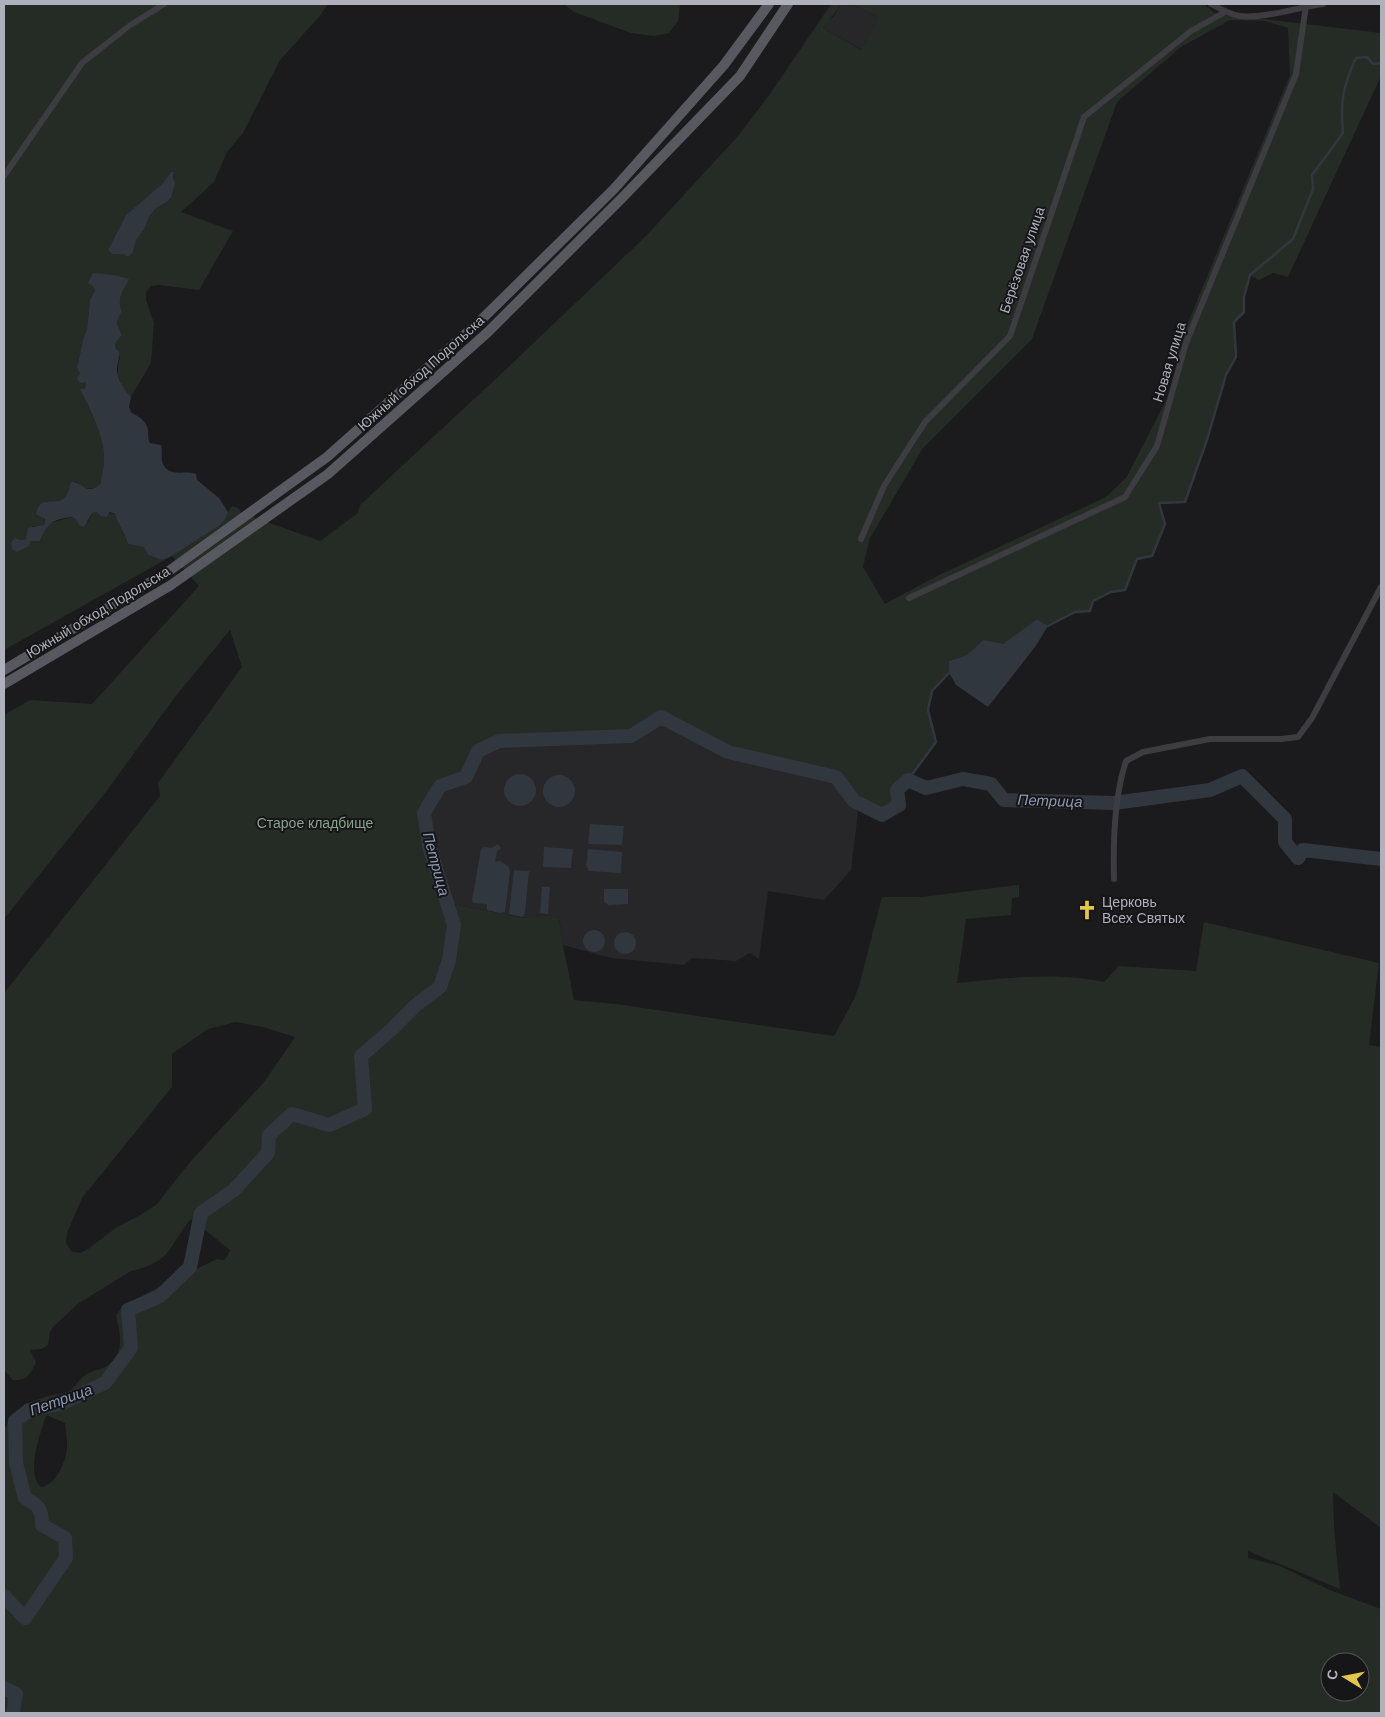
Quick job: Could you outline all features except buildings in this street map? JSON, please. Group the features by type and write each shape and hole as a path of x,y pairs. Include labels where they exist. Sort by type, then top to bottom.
{"main road":[{"name":"Южный обход Подольска","path":"4,670 169,571 327,457 479,322 614,189 724,65 770,4"},
{"name":"Южный обход Подольска","path":"4,684 171,585 328,474 488,332 622,198 740,76 788,4"}],"street":[{"path":"4,176 82,64 129,26 164,4"},
{"path":"1211,4 1225,12 1241,16 1258,16 1323,4"},
{"name":"Новая улица","path":"909,598 1125,497 1157,446 1186,343 1296,74 1306,6"},
{"name":"Берёзовая улица","path":"861,539 884,486 925,422 1010,336 1084,117 1190,31 1225,12"},
{"path":"1114,879 1119,782 1126,761 1143,752 1210,740 1281,739 1298,736 1312,718 1381,587"}],"shaded area":[{"path":"841,4 853,4 879,18 862,50 823,28"},
{"path":"171,172 174,172 173,178 175,183 171,198 156,208 149,217 145,228 136,240 133,252 129,256 113,254 108,250 126,215 163,183"},
{"path":"93,273 129,279 120,299 122,311 117,324 122,335 115,343 115,348 119,352 117,372 119,380 131,397 129,407 131,412 146,424 150,443 161,445 164,466 175,472 196,474 197,480 219,498 228,512 219,526 172,556 162,560 148,555 144,547 128,544 115,514 110,512 106,517 101,516 97,512 92,513 84,527 79,525 76,519 72,517 60,519 48,526 40,541 30,541 29,546 17,552 12,549 11,543 15,538 20,540 26,539 28,528 44,525 45,519 36,514 41,503 64,499 71,482 88,489 92,489 101,483 104,460 102,442 80,389 86,388 86,382 80,383 77,378 80,373 77,368 87,329 90,300 95,291 93,286 88,283"},
{"path":"1037,619 1048,626 1035,647 988,707 956,685 949,673 949,661 967,655 983,640 1003,644"},
{"path":"661,717 728,752 836,777 854,801 858,813 851,870 824,900 768,891 759,959 750,953 736,961 692,958 684,965 611,958 563,945 559,918 548,915 524,918 447,903 429,846 424,813 440,786 466,777 478,751 499,741 631,736"},
{"path":"520,774 532,778 536,790 532,802 520,806 508,802 504,790 508,778"},
{"path":"559,775 571,779 575,791 571,803 559,807 547,803 543,791 547,779"},
{"path":"590,824 624,826 622,845 588,844"},
{"path":"498,844 501,848 497,852 495,862 500,861 509,867 510,872 505,912 500,913 487,910 487,904 473,903 472,900 481,849 484,847 492,848"},
{"path":"544,847 573,849 571,868 543,867"},
{"path":"588,849 622,852 621,873 589,871 586,866"},
{"path":"514,870 529,871 523,917 509,914"},
{"path":"542,887 550,887 548,914 540,913"},
{"path":"604,889 628,889 628,904 608,905 604,902"},
{"path":"594,930 602,933 605,941 602,949 594,952 586,949 583,941 586,933"},
{"path":"625,932 635,939 636,943 629,953 625,954 615,947 614,943 621,933"}],"green space":[{"path":"4,4 328,4 319,17 280,60 243,133 227,152 214,182 181,212 233,231 199,290 159,285 151,286 146,292 146,300 154,323 151,363 131,397 119,378 120,357 115,348 115,342 122,335 117,322 122,311 120,307 121,295 128,280 93,286 95,291 90,301 87,329 77,368 86,382 86,388 80,389 96,424 104,451 101,483 88,488 82,487 76,482 65,498 57,501 46,501 44,525 39,527 33,526 26,539 20,540 17,552 29,541 40,541 46,527 50,523 72,517 88,522 92,513 97,512 115,514 128,544 144,547 148,555 162,560 172,556 4,650","holes":["171,172 174,172 171,198 156,208 149,217 145,228 136,240 133,252 126,256 125,254 108,250 126,215 163,183"]},
{"path":"564,4 680,4 678,21 669,33 654,36 631,33 574,12"},
{"name":"Старое кладбище","path":"831,4 841,4 823,28 861,50 879,18 853,4 1204,4 1214,13 1381,33 1381,76 1288,277 1273,273 1259,280 1250,276 1244,297 1244,312 1234,322 1236,357 1226,375 1207,440 1185,502 1159,503 1165,524 1152,556 1137,560 1125,590 1111,592 1094,601 1090,611 1075,612 1048,626 1037,619 1003,645 983,640 967,655 949,661 949,673 932,691 928,710 936,742 908,780 897,790 899,805 882,815 854,801 836,777 728,752 661,717 631,736 499,741 478,751 466,777 440,786 424,813 429,846 447,903 524,918 548,915 559,918 574,1000 616,1004 834,1036 859,986 882,897 922,897 1019,885 1019,897 1012,898 1011,915 966,919 957,983 1050,977 1068,977 1104,982 1119,966 1196,971 1204,922 1379,963 1369,1045 1381,1047 1381,1528 1333,1492 1334,1528 1340,1589 1248,1551 1248,1558 1280,1566 1330,1590 1381,1609 1381,1713 4,1713 4,1429 14,1415 24,1406 52,1395 69,1391 86,1374 105,1367 112,1362 119,1350 120,1344 116,1315 120,1310 151,1291 217,1259 224,1260 230,1250 191,1219 164,1256 146,1267 131,1271 79,1303 54,1326 50,1332 48,1345 42,1349 30,1350 36,1362 25,1378 13,1380 4,1370 4,993 160,796 158,783 242,667 230,630 175,697 105,793 4,919 4,715 30,700 92,704 199,586 172,556 219,526 232,506 238,508 242,513 320,541 358,513 360,505 646,236 738,136 770,94","holes":["1230,20 1265,21 1288,28 1290,75 1185,330 1176,356 1182,358 1168,397 1126,478 1106,497 937,576 885,604 863,567 870,538 923,448 1032,339 1117,102 1181,47","236,1022 263,1027 295,1037 264,1082 190,1162 157,1204 117,1227 88,1249 80,1253 71,1251 66,1243 67,1233 82,1198 172,1087 172,1054 208,1029","46,1415 65,1423 67,1447 60,1472 52,1482 41,1487 36,1481 34,1463"]}],"waterway":[{"path":"1048,626 1075,612 1090,611 1093,601 1111,592 1125,590 1137,559 1152,556 1165,524 1159,503 1185,502 1207,440 1226,375 1236,357 1234,322 1244,312 1244,297 1250,275 1293,239 1313,189 1312,175 1343,133 1342,112 1344,94 1348,77 1356,58 1367,57 1373,64 1381,63"},
{"path":"908,780 936,742 928,710 932,691 949,673"},
{"name":"Петрица","path":"4,1596 25,1618 66,1558 65,1538 42,1525 39,1508 25,1498 16,1463 15,1421 29,1410 60,1404 105,1383 131,1348 128,1310 160,1296 190,1267 201,1213 234,1190 268,1153 269,1135 292,1114 329,1125 365,1109 361,1056 416,1005 440,987 449,960 454,925 429,846 424,813 440,786 466,777 478,751 499,741 631,736 661,717 728,752 836,777 854,801 882,815 899,805 897,790 908,780 926,788 963,779 991,784 1004,800 1114,803 1210,790 1242,776 1285,819 1285,842 1298,858 1303,850 1381,859"},
{"name":"Петрица","path":"4,1688 16,1694 13,1713"}],"place":[{"name":"Церковь Всех Святых","path":"1087,910"}]}
